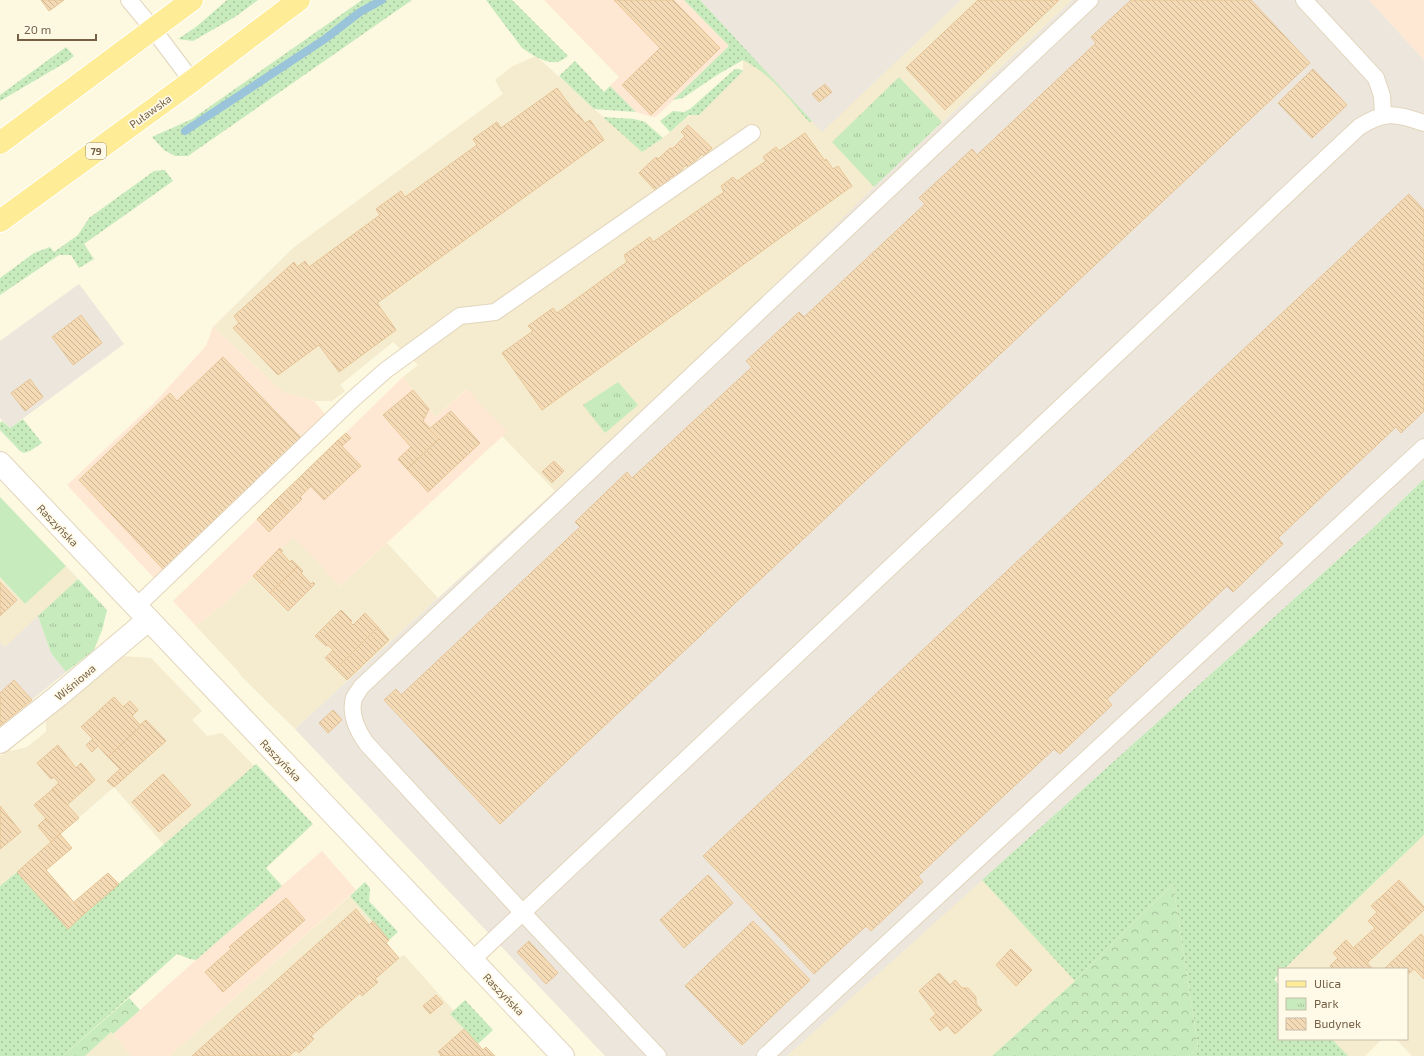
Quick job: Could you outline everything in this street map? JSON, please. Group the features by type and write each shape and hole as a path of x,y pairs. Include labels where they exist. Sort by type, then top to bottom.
{"main road":[{"path":"0,143 192,0"},
{"name":"Puławska","path":"0,221 192,81 299,0"}],"street":[{"name":"Raszyńska","path":"0,463 563,1056"},
{"name":"Wiśniowa","path":"0,742 58,696 142,613"}],"lane":[{"path":"129,0 192,81"},
{"path":"658,1056 522,912 367,744 360,734 354,714 354,699 361,687 1090,0"},
{"path":"1304,0 1376,78 1382,96 1383,116"},
{"path":"472,960 1358,128 1383,116 1394,114 1424,123"},
{"path":"142,613 341,410 386,370 460,316 495,312 752,133"},
{"path":"765,1056 1424,447"}],"shaded area":[{"path":"544,0 684,0 729,46 656,117 652,117 636,112 610,86 619,77"},
{"path":"700,0 961,0 822,132"},
{"path":"961,0 1072,0 874,187 762,297 555,491 502,436 507,432 466,389 436,417 403,377 418,365 393,342 340,385 345,391 332,401 314,401 283,392 213,327 293,248 503,94 495,80 513,66 536,56 642,152 663,138 743,71 743,60 750,54 822,131"},
{"path":"1072,0 1369,0 1424,60 1424,479 1372,529 787,1056 605,1056 295,729 555,491 762,297 874,187"},
{"path":"1369,0 1424,0 1424,60"},
{"path":"79,284 124,344 10,428 0,418 0,341"},
{"path":"213,327 283,392 314,401 326,415 155,579 67,485 154,403 206,346"},
{"path":"403,377 436,417 467,389 507,432 340,586 293,537 231,598 196,626 173,601"},
{"path":"293,536 340,586 387,543 438,598 295,729 242,677 196,626 231,598"},
{"path":"66,566 78,579 5,647 0,643 0,577 25,604"},
{"path":"38,616 51,653 66,672 0,726 0,643 5,647"},
{"path":"122,656 151,658 202,711 192,720 207,736 222,733 254,766 164,845 114,787 0,886 0,756 10,748 11,751 27,747 46,732 46,719"},
{"path":"1424,835 1424,1056 1412,1056 1397,1040 1408,1040 1408,968 1285,968"},
{"path":"322,851 356,890 169,1056 132,1056 113,1034"},
{"path":"982,880 1075,981 992,1056 787,1056"},
{"path":"350,896 389,940 386,943 399,958 404,955 454,1011 450,1014 483,1050 486,1047 495,1056 169,1056"},
{"path":"111,1032 132,1056 85,1056"},
{"path":"1333,1040 1381,1040 1365,1056 1348,1056"}],"green space":[{"path":"227,0 258,0 235,17 193,41 178,39 196,27"},
{"path":"362,0 412,0 188,156 175,156 164,150 152,137 192,119"},
{"path":"486,0 512,0 568,56 560,61 550,62 540,59 522,48"},
{"path":"684,0 700,0 812,121 809,122 787,96 762,72 743,60 717,75 683,98 673,100 729,46"},
{"path":"66,47 74,56 68,61 0,101 0,95"},
{"path":"575,61 604,92 610,86 636,112 594,109 559,76"},
{"path":"735,69 743,71 699,115 689,115 670,132 660,121 673,111 684,112 690,109"},
{"path":"899,77 942,122 874,187 832,142"},
{"path":"603,117 634,119 645,122 663,138 642,152"},
{"path":"165,170 173,181 84,244 94,259 79,268 71,255 59,255 0,295 0,278 34,253 50,247 54,252 78,235 89,218 154,171"},
{"path":"618,382 638,405 605,433 583,405"},
{"path":"23,419 42,443 24,453 20,451 0,430 0,423 2,421 10,428"},
{"path":"1424,479 1424,835 1285,968 1278,968 1278,975 1274,979 1278,984 1278,1040 1333,1040 1348,1056 1189,1056 1198,1047 1173,884 1075,981 982,880 1372,529"},
{"path":"0,497 66,566 25,604 0,577"},
{"path":"78,579 107,610 102,630 94,650 66,672 51,653 38,616"},
{"path":"256,764 313,824 266,868 282,886 196,960 177,954 63,1056 0,1056 0,886 17,872 68,928"},
{"path":"365,882 370,888 369,901 398,932 389,940 350,896"},
{"path":"1173,884 1198,1047 1189,1056 992,1056 1075,981"},
{"path":"129,998 140,1010 113,1034 111,1032 85,1056 63,1056"},
{"path":"465,1000 493,1030 478,1044 450,1014"}],"building":[{"path":"41,0 64,0 49,11"},
{"path":"614,0 673,0 720,48 651,115 622,85 660,48"},
{"path":"978,0 1059,0 945,110 906,68"},
{"path":"1131,0 1251,0 1310,63 500,824 384,700 396,689 401,695 580,527 575,522 627,472 632,478 752,367 746,361 799,312 804,317 925,204 919,198 972,149 977,155 1096,43 1091,37"},
{"path":"1313,69 1347,105 1312,138 1278,103"},
{"path":"825,84 832,92 819,102 812,94"},
{"path":"557,88 577,115 578,114 585,123 590,120 604,140 377,303 396,330 339,372 319,345 278,375 233,328 239,323 234,316 294,262 297,267 305,261 309,267 380,215 376,209 401,191 405,197 477,145 473,139 497,122 501,128"},
{"path":"688,125 712,148 704,156 702,154 688,167 686,165 674,178 672,176 656,191 639,173 656,157 658,159 670,148 672,149 685,136 681,132"},
{"path":"805,133 825,161 826,159 833,169 838,166 852,186 542,410 502,353 533,331 528,326 553,308 557,313 627,262 624,255 650,237 653,242 724,192 721,186 733,177 737,181 766,161 763,157 776,147 779,151"},
{"path":"1409,194 1424,210 1424,411 1401,433 1396,427 1278,538 1283,544 1233,592 1227,586 1107,699 1112,705 1060,754 1054,749 918,876 923,882 871,931 866,926 814,974 703,856"},
{"path":"81,315 102,343 73,365 52,337"},
{"path":"223,357 301,438 164,570 79,480 170,393 177,401"},
{"path":"30,379 43,397 25,411 11,393"},
{"path":"413,390 429,409 423,421 439,439 407,469 398,459 411,447 383,415"},
{"path":"451,411 480,443 428,492 407,469 439,439 429,429"},
{"path":"346,433 351,438 342,446 337,441"},
{"path":"337,441 361,466 324,500 301,476"},
{"path":"554,461 564,471 552,483 542,472"},
{"path":"301,476 311,486 300,497 302,499 288,513 276,500"},
{"path":"276,500 288,513 269,532 257,519"},
{"path":"280,548 283,551 281,552 290,562 292,560 298,566 270,593 253,576"},
{"path":"298,566 303,571 301,573 311,584 313,582 315,584 288,611 270,593"},
{"path":"0,582 17,600 0,616"},
{"path":"341,610 352,621 350,622 353,625 365,613 378,627 336,669 325,658 333,650 315,636"},
{"path":"378,627 389,640 347,680 336,669"},
{"path":"14,680 32,700 0,726 0,693"},
{"path":"114,697 123,707 130,701 138,710 132,716 141,726 108,757 98,746 92,752 86,745 93,739 81,727"},
{"path":"333,710 342,720 328,733 319,723"},
{"path":"146,720 166,741 114,787 107,781 120,769 108,757"},
{"path":"58,745 76,768 81,763 95,780 67,805 52,789 59,783 54,777 51,779 37,763"},
{"path":"163,774 191,805 159,832 132,802"},
{"path":"53,789 79,818 60,834 34,805"},
{"path":"0,806 21,832 0,849"},
{"path":"46,818 60,834 51,842 38,826"},
{"path":"60,834 72,848 46,870 84,914 68,929 17,872"},
{"path":"108,873 119,884 84,914 74,902"},
{"path":"708,875 733,903 684,948 660,920"},
{"path":"1399,880 1424,907 1424,910 1410,923 1383,895"},
{"path":"1383,895 1410,923 1367,963 1353,948 1375,928 1368,921 1377,912 1371,906"},
{"path":"286,898 305,920 223,992 205,972 231,949 229,947"},
{"path":"356,909 369,925 373,921 389,940 386,943 399,958 375,979 378,982 362,996 360,993 311,1036 314,1039 299,1053 296,1050 289,1056 192,1056"},
{"path":"753,921 810,980 742,1045 685,986"},
{"path":"1421,934 1424,938 1424,979 1414,969 1408,974 1408,968 1385,968"},
{"path":"1346,940 1372,968 1332,968 1330,966 1338,958 1333,953"},
{"path":"529,941 558,973 546,984 517,952"},
{"path":"1011,949 1032,970 1016,986 996,965"},
{"path":"939,973 950,985 955,980 962,988 968,988 976,997 976,1004 982,1010 955,1034 947,1025 940,1031 930,1019 936,1014 919,991"},
{"path":"436,995 443,1003 430,1014 423,1006"},
{"path":"464,1029 483,1050 486,1047 495,1056 440,1056 441,1055 438,1052"}],"waterway":[{"path":"185,131 325,39 360,12 382,0"}]}
